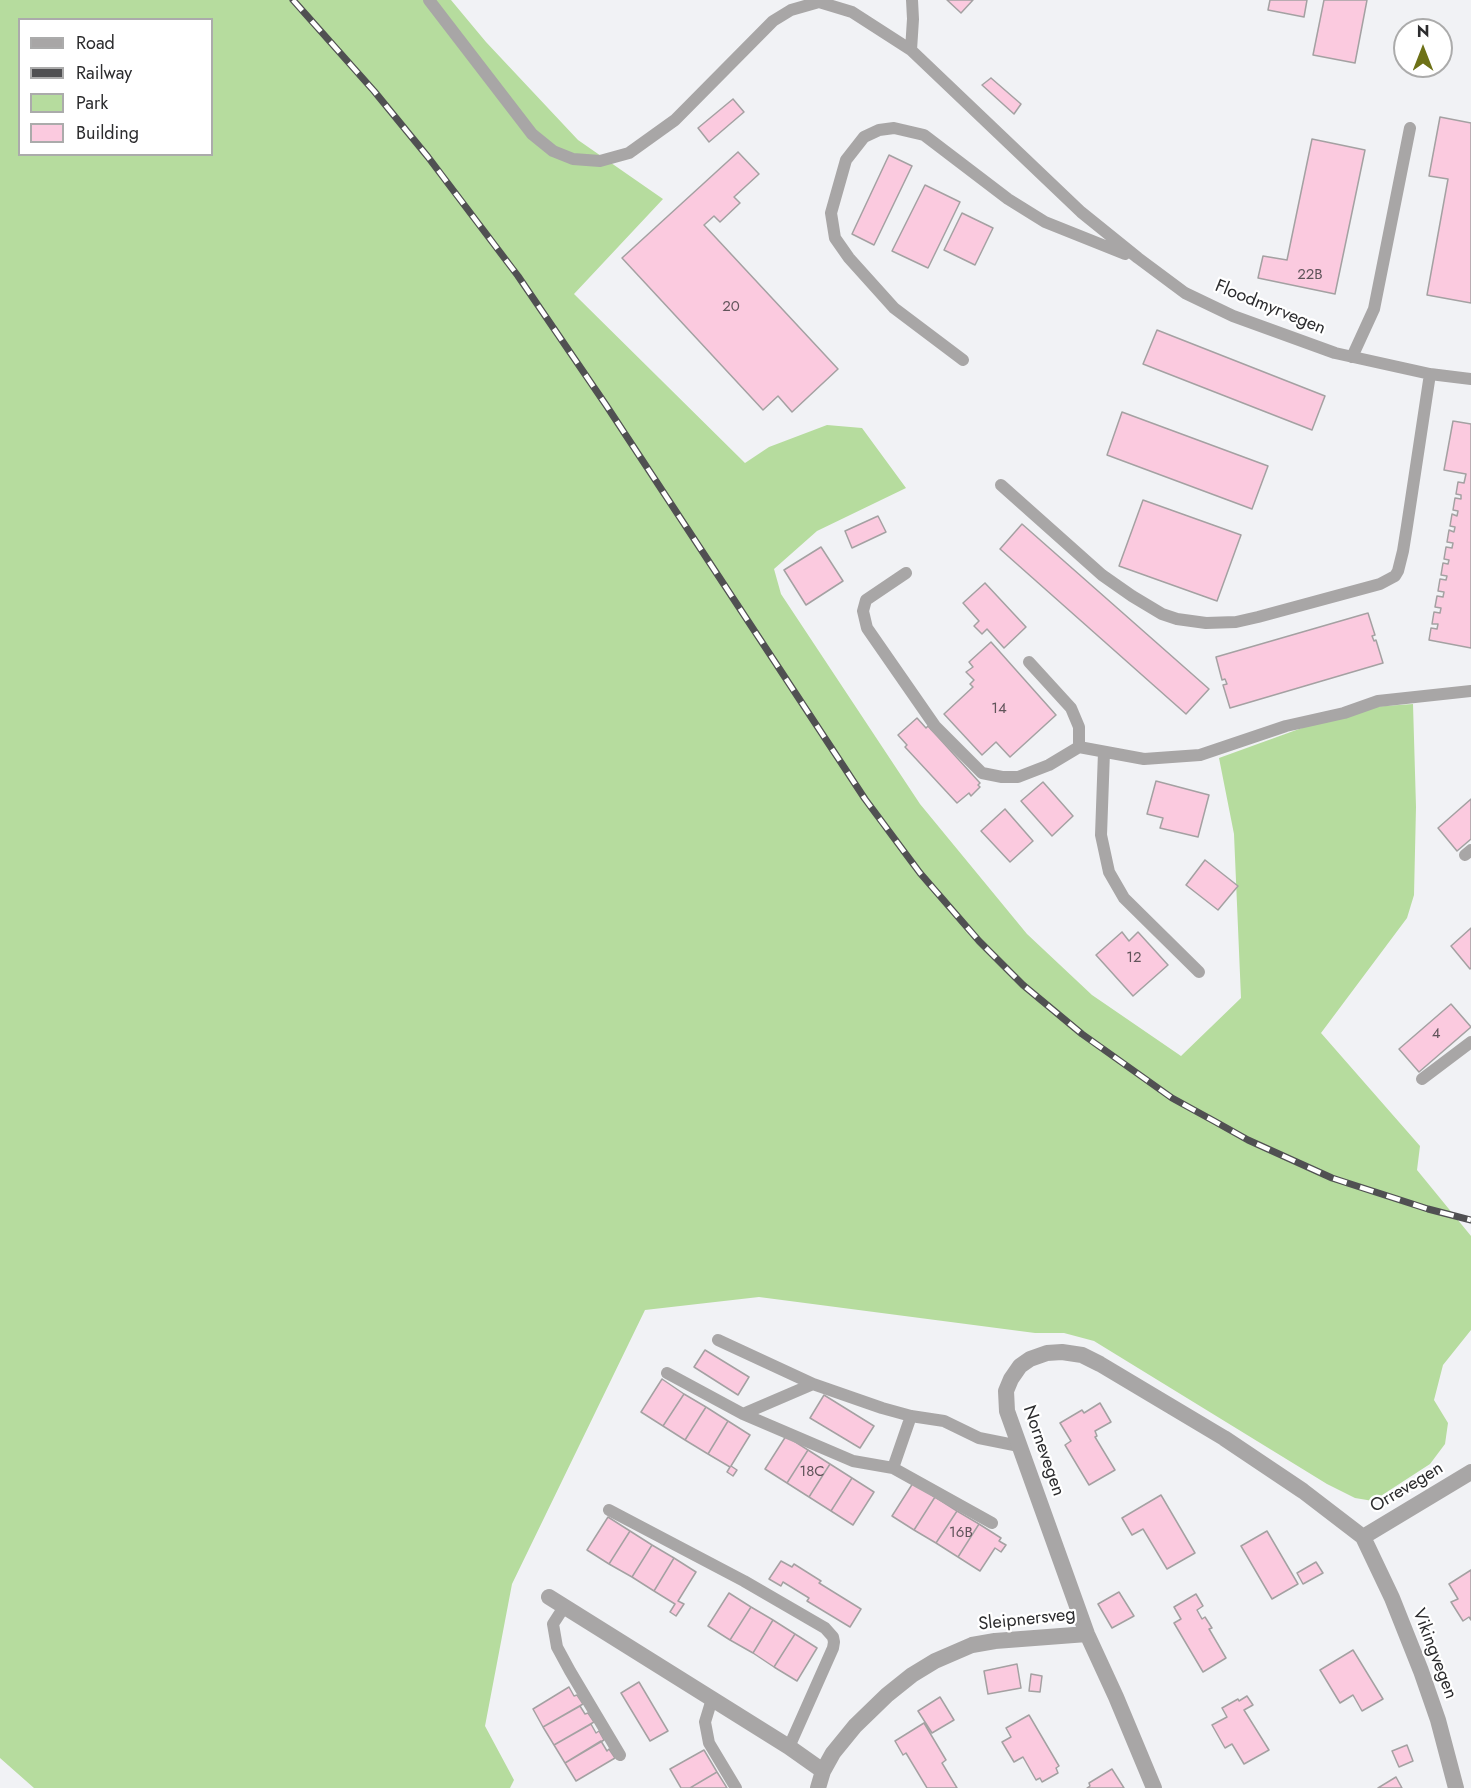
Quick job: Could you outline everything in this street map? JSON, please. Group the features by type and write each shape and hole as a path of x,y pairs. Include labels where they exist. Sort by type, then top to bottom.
{"street":[{"name":"Nornevegen","path":"1154,1788 1087,1634 1007,1411 1006,1391 1020,1366 1030,1359 1047,1353 1062,1352 1082,1355 1224,1438 1303,1491 1363,1537"},
{"name":"Orrevegen","path":"1363,1537 1471,1472"},
{"name":"Vikingvegen","path":"1363,1537 1392,1598 1421,1671 1438,1720 1456,1788"},
{"path":"549,1597 789,1747 823,1771"},
{"name":"Sleipnersveg","path":"818,1788 823,1771 833,1753 855,1726 887,1695 912,1675 935,1661 972,1645 1087,1634"}],"lane":[{"name":"Floodmyrvegen","path":"429,0 532,134 553,152 573,159 600,161 629,153 675,120 773,21 790,10 819,2 852,12 911,50 1081,212 1185,292 1233,316 1335,353 1430,374 1471,380"},
{"path":"911,50 914,18 912,0"},
{"path":"963,360 894,308 849,258 836,238 831,213 846,160 864,137 879,130 894,129 924,135 1008,199 1046,222 1138,258"},
{"path":"1352,357 1374,309 1410,129"},
{"path":"1001,484 1102,575 1161,614 1177,619 1214,623 1236,622 1258,617 1380,584 1395,576 1403,551 1430,374"},
{"path":"906,573 866,600 863,611 867,628 935,726 982,773 1018,777 1049,765 1079,747 1144,759 1200,755 1286,726 1378,701 1471,691"},
{"path":"1029,662 1071,708 1078,727 1079,747"},
{"path":"1104,752 1101,835 1109,872 1124,898 1199,972"},
{"path":"1422,1079 1471,1042"},
{"path":"718,1340 813,1384 910,1416 944,1421 979,1438 1019,1446"},
{"path":"667,1373 743,1414 853,1461 893,1468 992,1523"},
{"path":"743,1414 813,1384"},
{"path":"893,1468 910,1416"},
{"path":"609,1510 744,1581 825,1628 833,1637 834,1648 789,1747"},
{"path":"564,1607 553,1624 557,1647 620,1755"},
{"path":"712,1699 705,1722 709,1743 736,1788"}],"green space":[{"path":"0,0 451,0 486,42 578,140 663,199 574,294 745,463 769,447 827,425 862,428 906,488 817,531 774,569 781,594 920,804 1027,934 1092,995 1181,1056 1241,998 1234,834 1219,758 1357,708 1413,704 1416,807 1414,895 1407,918 1321,1033 1420,1146 1417,1170 1471,1236 1471,1330 1443,1365 1434,1400 1448,1423 1445,1444 1430,1464 1373,1501 1355,1498 1327,1484 1094,1341 1064,1333 1035,1333 759,1297 645,1310 512,1584 485,1726 514,1780 510,1788 34,1788 0,1758"}],"building":[{"path":"947,0 973,0 961,13"},
{"path":"1270,0 1307,0 1304,17 1268,10"},
{"path":"1324,0 1367,0 1355,63 1313,55"},
{"path":"991,78 1021,104 1014,114 982,85"},
{"path":"733,99 744,112 709,142 698,128"},
{"path":"1440,117 1471,123 1471,303 1427,295 1448,179 1429,176"},
{"path":"1312,139 1365,150 1335,294 1258,278 1263,256 1287,260"},
{"path":"738,152 759,174 734,197 740,203 720,222 714,216 704,225 838,369 792,412 778,396 763,410 622,258"},
{"path":"889,155 912,166 874,245 852,234"},
{"path":"925,185 960,202 928,268 892,251"},
{"path":"962,213 993,228 975,265 944,250"},
{"path":"1157,330 1325,396 1312,430 1143,364"},
{"path":"1122,412 1268,466 1252,509 1107,455"},
{"path":"1453,421 1471,424 1471,648 1429,640 1431,628 1437,629 1438,624 1432,624 1434,612 1440,613 1441,608 1435,607 1437,596 1443,597 1444,592 1438,591 1440,579 1446,580 1447,576 1441,575 1443,563 1448,564 1449,560 1444,559 1446,547 1452,548 1453,543 1447,542 1449,530 1454,532 1455,527 1450,526 1452,514 1457,516 1458,511 1453,510 1455,498 1461,499 1461,495 1456,494 1458,482 1464,483 1466,474 1444,470"},
{"path":"1143,500 1241,535 1217,601 1119,566"},
{"path":"878,516 886,532 852,548 845,531"},
{"path":"1022,524 1209,689 1186,714 1000,549"},
{"path":"821,547 843,581 806,605 784,570"},
{"path":"985,583 1026,627 1004,648 987,629 982,634 974,626 979,621 963,603"},
{"path":"1368,613 1375,635 1372,636 1374,641 1376,640 1383,663 1230,708 1223,685 1227,684 1225,679 1222,680 1216,657"},
{"path":"991,642 1056,715 1010,757 996,742 982,755 944,714 973,687 970,684 974,680 966,672 973,667 969,662"},
{"path":"917,718 926,728 928,726 980,783 978,785 980,787 971,796 969,793 957,803 905,747 907,745 898,735"},
{"path":"1156,781 1209,795 1198,837 1160,828 1163,818 1147,814"},
{"path":"1043,782 1073,816 1052,836 1021,801"},
{"path":"1471,799 1471,839 1457,851 1438,828"},
{"path":"1005,809 1033,841 1010,862 981,831"},
{"path":"1205,860 1238,886 1218,910 1186,885"},
{"path":"1471,928 1471,968 1470,969 1451,946"},
{"path":"1122,932 1129,941 1138,932 1168,965 1133,996 1096,955"},
{"path":"1451,1004 1471,1027 1419,1072 1399,1049"},
{"path":"705,1350 749,1377 738,1395 694,1367"},
{"path":"662,1379 684,1394 663,1426 641,1412"},
{"path":"684,1394 706,1407 685,1440 663,1426"},
{"path":"824,1395 874,1426 860,1448 810,1418"},
{"path":"1100,1403 1111,1422 1095,1431 1097,1436 1095,1437 1115,1470 1089,1485 1065,1445 1071,1441 1060,1423"},
{"path":"706,1407 728,1421 708,1454 685,1440"},
{"path":"728,1421 750,1435 731,1466 737,1470 733,1476 727,1472 730,1467 708,1454"},
{"path":"786,1436 808,1450 787,1483 765,1469"},
{"path":"808,1450 830,1464 809,1497 787,1483"},
{"path":"830,1464 852,1478 831,1511 809,1497"},
{"path":"852,1478 874,1492 853,1525 831,1511"},
{"path":"913,1483 935,1497 914,1530 892,1516"},
{"path":"1161,1495 1195,1553 1167,1569 1143,1529 1132,1535 1122,1518"},
{"path":"935,1497 957,1511 936,1543 914,1530"},
{"path":"957,1511 979,1524 958,1557 936,1543"},
{"path":"608,1517 630,1531 609,1564 587,1550"},
{"path":"979,1524 1001,1538 999,1541 1006,1545 1001,1552 995,1548 980,1571 958,1557"},
{"path":"630,1531 652,1545 632,1577 609,1564"},
{"path":"1267,1531 1298,1584 1272,1599 1241,1546"},
{"path":"652,1545 674,1558 654,1591 632,1577"},
{"path":"674,1558 696,1572 678,1601 684,1604 676,1616 670,1612 675,1604 654,1591"},
{"path":"781,1561 792,1567 794,1564 821,1581 819,1583 861,1609 850,1627 807,1601 809,1598 783,1582 781,1586 769,1579"},
{"path":"1316,1562 1323,1573 1303,1584 1297,1573"},
{"path":"1471,1570 1471,1620 1469,1617 1463,1621 1451,1602 1458,1599 1449,1584"},
{"path":"1119,1592 1134,1616 1112,1628 1098,1604"},
{"path":"729,1593 751,1607 730,1640 708,1626"},
{"path":"1196,1594 1203,1606 1197,1610 1202,1619 1205,1617 1212,1628 1209,1629 1226,1658 1203,1672 1174,1623 1181,1619 1174,1607"},
{"path":"751,1607 773,1620 753,1653 730,1640"},
{"path":"773,1620 795,1634 774,1667 753,1653"},
{"path":"795,1634 817,1648 797,1681 774,1667"},
{"path":"1353,1650 1383,1699 1362,1711 1353,1695 1340,1703 1320,1670"},
{"path":"1017,1664 1021,1688 988,1694 984,1671"},
{"path":"1031,1674 1042,1676 1040,1692 1029,1691"},
{"path":"639,1682 668,1731 650,1741 621,1693"},
{"path":"569,1687 574,1696 577,1695 583,1704 543,1727 533,1709"},
{"path":"1247,1696 1253,1705 1244,1710 1269,1750 1244,1764 1232,1744 1225,1748 1212,1725 1227,1717 1222,1708"},
{"path":"940,1697 954,1720 932,1733 918,1711"},
{"path":"580,1706 594,1722 554,1745 543,1727"},
{"path":"1029,1715 1059,1766 1056,1768 1058,1773 1042,1782 1040,1778 1036,1780 1023,1757 1014,1762 1002,1742 1011,1737 1006,1728"},
{"path":"924,1723 946,1760 942,1763 957,1788 927,1788 906,1753 903,1755 895,1741"},
{"path":"591,1724 604,1740 565,1763 554,1745"},
{"path":"601,1741 615,1758 576,1781 565,1763"},
{"path":"1407,1745 1413,1761 1399,1767 1392,1751"},
{"path":"704,1750 717,1772 690,1788 681,1788 670,1769"},
{"path":"1112,1769 1124,1788 1087,1788 1090,1786 1089,1783"},
{"path":"717,1772 727,1788 690,1788"},
{"path":"1396,1777 1402,1788 1378,1788"}],"railway":[{"path":"293,0 374,91 428,157 518,276 606,405 865,799 920,873 979,941 1023,985 1082,1034 1172,1098 1248,1140 1332,1178 1428,1209 1471,1220"}]}
